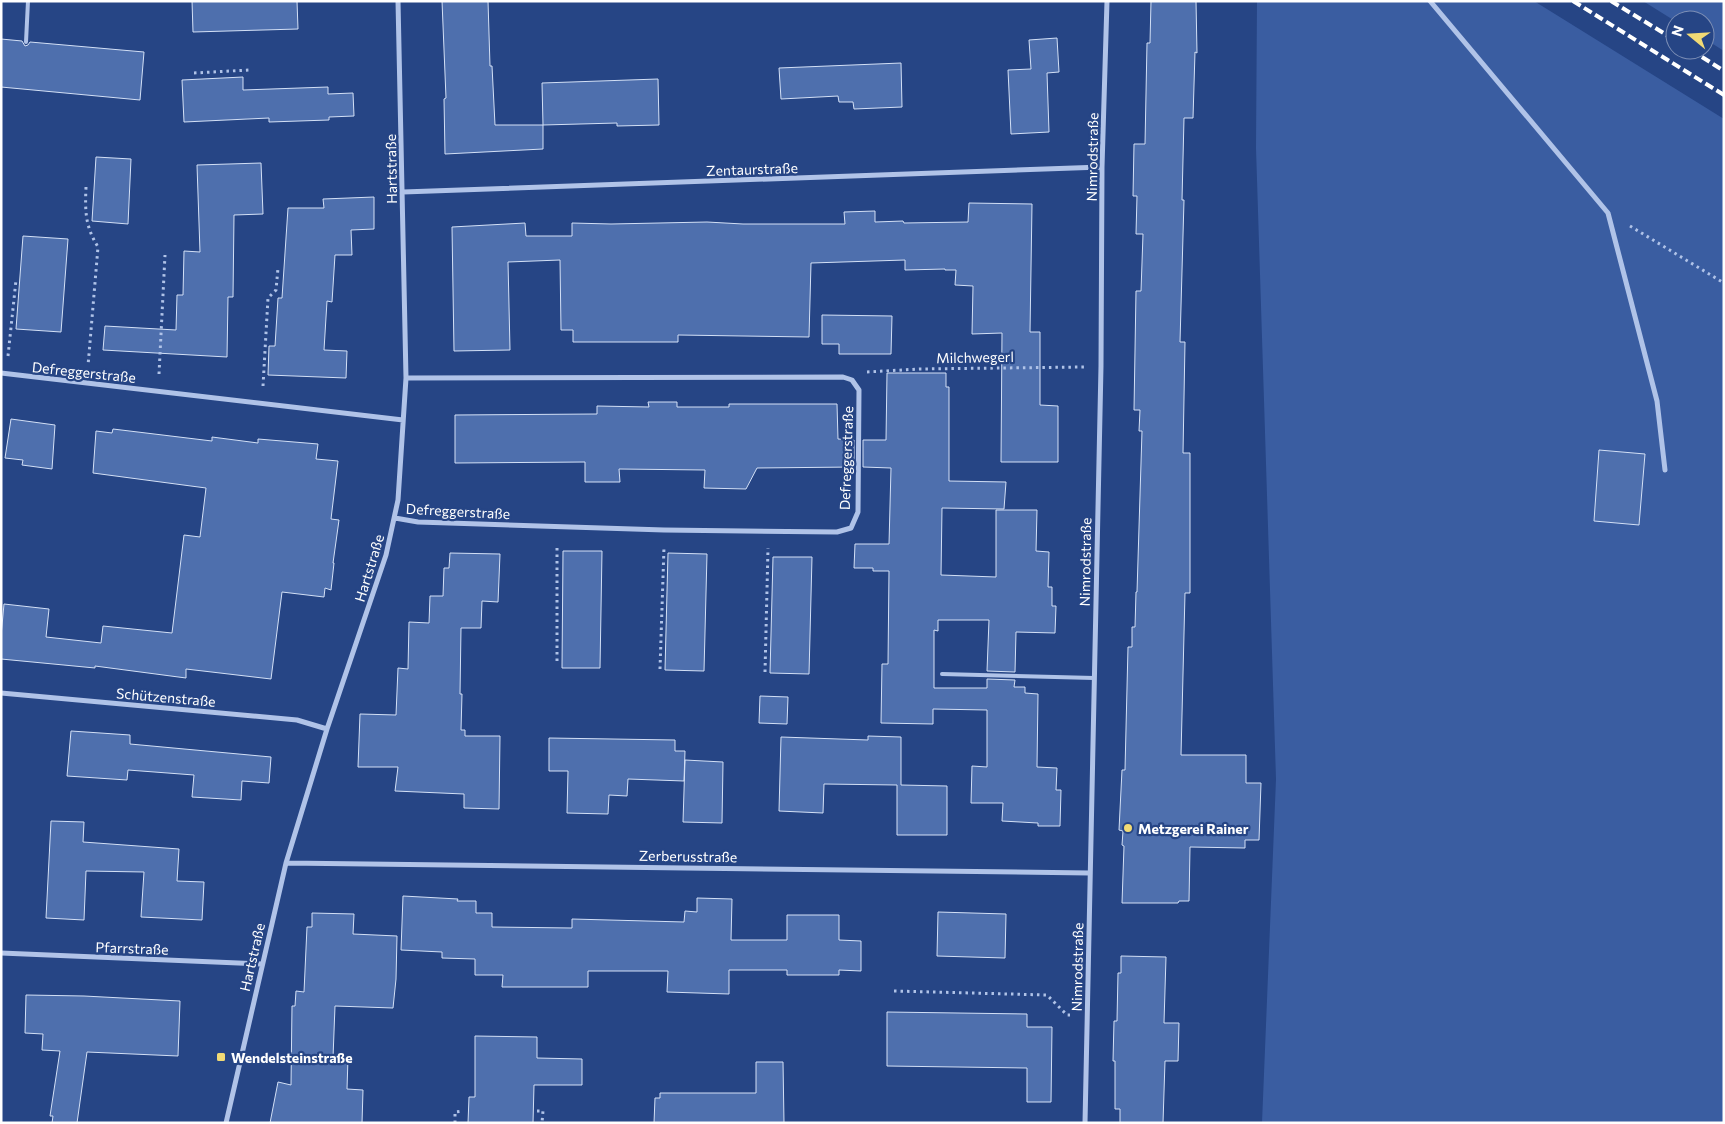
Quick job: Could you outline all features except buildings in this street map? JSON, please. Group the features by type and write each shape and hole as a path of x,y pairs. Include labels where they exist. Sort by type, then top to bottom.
{"street":[{"name":"Hartstraße","path":"226,1123 286,863 327,729 383,564 398,500 406,378 398,1"},
{"name":"Nimrodstraße","path":"1085,1123 1101,366 1102,168 1107,1"},
{"path":"1430,1 1608,213 1657,401 1665,470"},
{"name":"Zentaurstraße","path":"403,192 1102,168"},
{"name":"Defreggerstraße","path":"1,373 403,420"},
{"path":"406,378 843,377 852,380"},
{"name":"Defreggerstraße","path":"395,518 418,522 558,527 838,532 851,528 858,512 859,390 852,380"},
{"name":"Schützenstraße","path":"1,693 297,720 327,729"},
{"name":"Zerberusstraße","path":"286,863 1089,873"},
{"name":"Pfarrstraße","path":"1,953 262,964"}],"lane":[{"path":"26,42 28,1"},
{"path":"942,674 1094,678"}],"path":[{"path":"194,73 249,70"},
{"path":"86,187 85,214 90,234 98,247 88,364"},
{"path":"1608,213 1724,283"},
{"path":"159,373 165,255"},
{"path":"263,385 268,298 276,290 278,268"},
{"path":"8,356 16,280"},
{"name":"Milchwegerl","path":"852,380 859,372 1101,366"},
{"path":"557,661 558,527"},
{"path":"660,669 664,530"},
{"path":"765,672 768,531"},
{"path":"894,991 1047,994 1067,1015 1087,1016"},
{"path":"455,1123 455,1112 462,1111"},
{"path":"537,1111 543,1111 542,1123"}],"shaded area":[{"path":"1257,1 1534,1 1724,119 1724,1123 1262,1123 1276,779 1256,148"},
{"path":"1643,1 1724,1 1724,51 1715,45 1715,10 1665,10 1665,15"}],"railway":[{"path":"1573,1 1724,95"},
{"path":"1611,1 1665,34"},
{"path":"1707,60 1724,71"}],"place":[{"name":"Metzgerei Rainer","path":"1128,828"},
{"name":"Wendelsteinstraße","path":"221,1057"}]}
